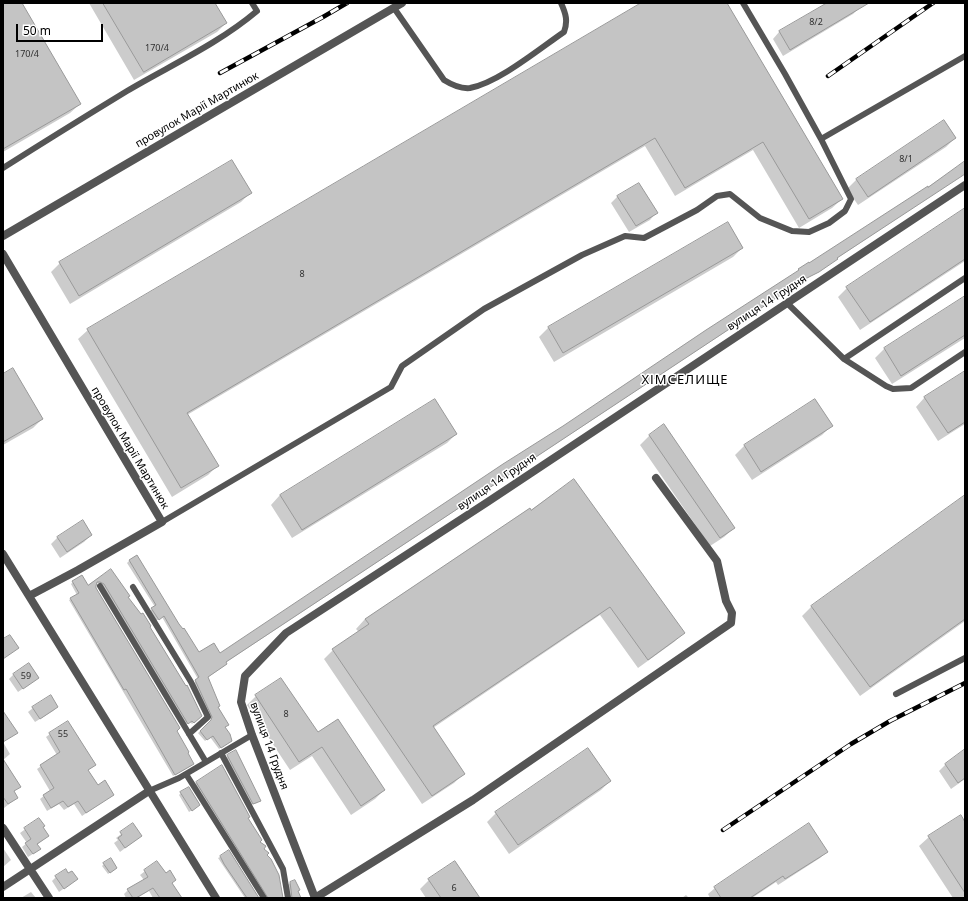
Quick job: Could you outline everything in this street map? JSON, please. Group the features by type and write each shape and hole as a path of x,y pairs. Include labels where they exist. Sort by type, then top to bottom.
{"street":[{"name":"провулок Марії Мартинюк","path":"3,236 402,3"},
{"name":"вулиця 14 Грудня","path":"315,898 252,735 241,702 245,676 286,633 493,498 965,185"},
{"name":"провулок Марії Мартинюк","path":"3,254 162,522 29,596"},
{"path":"315,898 473,800 731,623 732,613 726,601 717,561 656,478"},
{"path":"3,554 216,898"},
{"path":"3,887 149,791"},
{"path":"3,828 49,898"}],"lane":[{"path":"3,168 128,90 186,59 246,21 257,11 252,3"},
{"path":"394,8 444,80 456,87 470,88 497,78 564,32 567,24 566,13 561,3"},
{"path":"162,522 391,387 402,366 484,309 582,255 625,236 644,238 697,210 718,196 730,194 760,218 792,231 809,232 829,223 845,211 851,199 821,139 785,74 742,3"},
{"path":"821,139 965,56"},
{"path":"844,359 965,278"},
{"path":"787,303 844,359 893,389 911,388 965,352"},
{"path":"100,586 206,762"},
{"path":"133,587 191,682 208,717 188,734"},
{"path":"896,694 965,658"},
{"path":"149,791 186,774 252,735"},
{"path":"221,753 283,869 288,898"},
{"path":"186,774 264,898"}],"building":[{"path":"3,3 22,3 81,104 3,149"},
{"path":"103,3 215,3 227,23 144,72"},
{"path":"641,3 727,3 843,199 809,219 763,142 685,188 655,138 187,413 219,466 181,488 87,329"},
{"path":"827,3 869,3 790,50 779,31"},
{"path":"944,120 956,138 868,197 856,179"},
{"path":"232,160 252,193 79,296 59,262"},
{"path":"965,161 965,174 837,258 838,259 819,272 805,279 226,662 227,664 208,677 220,706 218,707 229,725 225,727 230,734 232,741 221,748 213,736 207,740 200,731 212,717 195,680 199,677 164,616 159,620 151,608 156,605 129,560 137,555 179,624 183,629 184,628 199,652 214,643 220,653 503,464 799,270 798,269 928,187"},
{"path":"639,183 658,213 636,226 617,196"},
{"path":"965,208 965,259 870,322 846,287"},
{"path":"728,222 743,248 563,353 548,327"},
{"path":"965,296 965,335 901,376 884,348"},
{"path":"13,368 43,419 3,442 3,374"},
{"path":"965,371 965,422 948,433 924,397"},
{"path":"435,399 457,434 302,530 280,495"},
{"path":"815,399 833,426 761,472 744,445"},
{"path":"664,424 735,528 720,538 649,435"},
{"path":"574,479 685,633 648,660 610,607 433,726 465,774 432,796 332,649 369,624 365,619 530,508 531,510"},
{"path":"965,495 965,619 870,687 811,606"},
{"path":"83,520 92,535 67,552 57,537"},
{"path":"111,569 130,596 128,597 141,614 143,613 186,686 187,685 202,716 194,723 192,721 188,724 104,584 97,582 96,588 180,728 177,731 194,764 175,775 126,689 124,690 70,598 79,593 72,581 82,575 88,585"},
{"path":"10,635 19,648 3,659 3,639"},
{"path":"29,663 39,678 23,689 13,674"},
{"path":"281,678 318,732 338,719 385,790 361,806 322,747 299,762 255,695"},
{"path":"51,695 58,707 40,719 32,707"},
{"path":"3,711 18,733 3,742"},
{"path":"68,721 96,765 88,770 98,785 105,780 114,795 86,813 78,801 68,807 63,801 51,808 43,795 54,788 40,765 60,752 49,733"},
{"path":"588,748 611,781 518,845 495,812"},
{"path":"965,749 965,778 958,783 945,764"},
{"path":"236,750 261,801 253,804 227,755"},
{"path":"3,759 21,787 14,791 18,798 8,804 3,797"},
{"path":"222,765 250,817 248,818 262,840 260,842 266,846 264,849 269,853 267,855 271,859 279,875 283,898 268,898 196,782"},
{"path":"189,787 200,805 192,811 180,792"},
{"path":"961,815 965,822 965,893 928,836"},
{"path":"39,818 45,826 43,827 49,836 37,844 41,849 33,854 25,843 31,839 24,828"},
{"path":"133,823 142,836 125,848 118,838 122,835 120,832"},
{"path":"809,823 828,852 785,879 783,876 750,898 721,898 714,887"},
{"path":"229,850 259,898 247,898 224,864 220,856"},
{"path":"111,858 117,868 110,873 103,863"},
{"path":"157,861 166,873 170,870 176,880 172,883 182,898 160,898 153,888 136,898 133,898 127,889 148,877 144,870"},
{"path":"455,861 480,898 441,898 428,879"},
{"path":"66,869 68,873 72,871 78,879 64,889 55,876"},
{"path":"295,880 300,890 298,891 301,898 292,898 290,882"}],"railway":[{"path":"220,73 347,3"},
{"path":"828,76 933,3"},
{"path":"723,830 851,744 890,721 965,683"}],"district":[{"name":"ХІМСЕЛИЩЕ","path":"685,380"}]}
